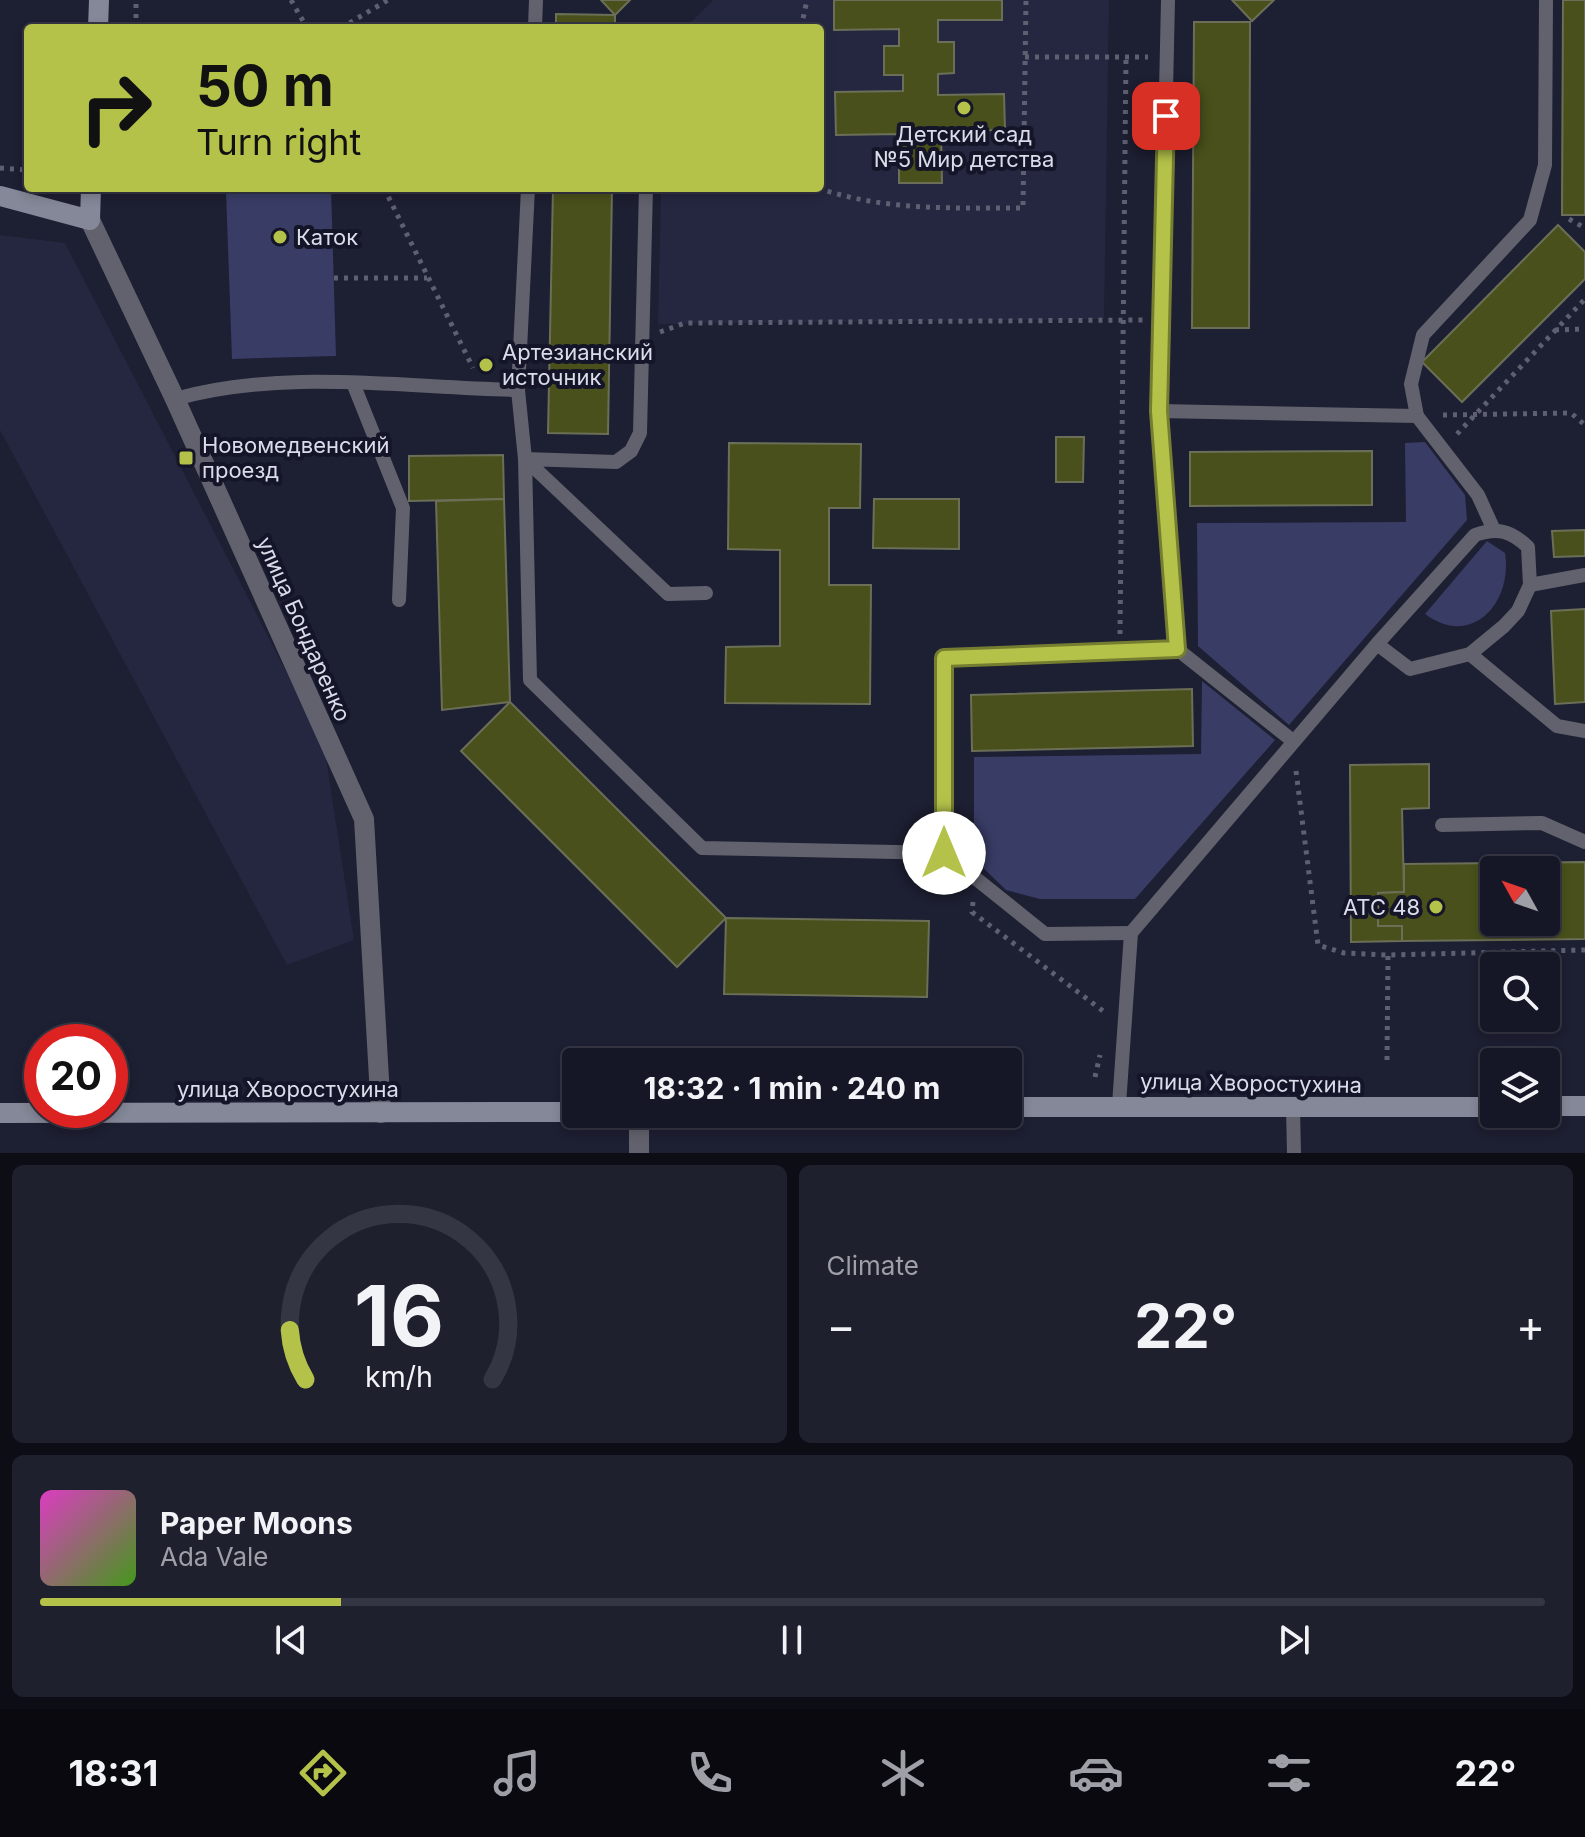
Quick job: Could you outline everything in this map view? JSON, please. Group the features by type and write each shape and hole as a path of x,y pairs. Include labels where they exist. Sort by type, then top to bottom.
{"street":[{"path":"98,24 99,0"},
{"name":"улица Бондаренко","path":"91,192 90,220 175,399 364,819 381,1113"},
{"path":"0,196 90,220"},
{"path":"1560,1106 1585,1106"},
{"name":"улица Хворостухина","path":"1022,1107 1480,1107"},
{"name":"улица Хворостухина","path":"0,1113 562,1112"},
{"path":"639,1128 639,1153"}],"lane":[{"path":"535,24 536,0"},
{"path":"1168,0 1159,411 1177,649"},
{"path":"1493,528 1478,495 1417,416 1411,384 1423,335 1530,220 1545,165 1546,0"},
{"path":"528,192 518,390 525,459 530,680 702,848 944,853 1045,934 1131,933"},
{"path":"525,459 616,462 631,451 640,433 646,192"},
{"path":"175,399 219,387 353,383 518,390"},
{"path":"353,383 403,508 399,600"},
{"path":"1159,411 1417,416"},
{"path":"525,459 668,594 706,593"},
{"path":"1119,1105 1131,933 1293,741 1377,644 1475,535 1493,528 1515,535 1528,547 1530,585 1518,611 1470,654 1410,669 1377,644"},
{"path":"1530,585 1585,575"},
{"path":"944,853 944,658 1177,649 1293,741"},
{"path":"1470,654 1557,726 1585,731"},
{"path":"1442,825 1542,823 1585,842"},
{"path":"1293,1109 1294,1153"}],"path":[{"path":"136,0 136,24"},
{"path":"291,0 305,24"},
{"path":"348,24 388,0"},
{"path":"802,24 807,0"},
{"path":"824,190 851,199 908,208 1023,208 1026,0"},
{"path":"1025,57 1167,57"},
{"path":"1120,651 1126,57"},
{"path":"0,168 24,170"},
{"path":"386,192 485,390"},
{"path":"1569,219 1585,228"},
{"path":"334,278 427,278"},
{"path":"1442,450 1585,299"},
{"path":"643,338 685,323 1161,320"},
{"path":"1555,330 1585,329"},
{"path":"1417,416 1571,413 1585,425"},
{"path":"1293,741 1318,945 1344,953 1388,955 1585,950"},
{"path":"973,875 972,912 1107,1013 1105,1029"},
{"path":"1387,1060 1388,955"},
{"path":"1095,1077 1104,1045"}],"shaded area":[{"name":"Детский сад №5 Мир детства","path":"713,0 1109,0 1104,319 658,324 661,192 824,192 824,24 689,24"},
{"name":"Каток","path":"226,192 331,192 336,356 232,359"},
{"path":"0,235 65,243 324,745 354,940 287,965 0,430"},
{"path":"1425,442 1465,495 1467,520 1289,725 1198,646 1197,523 1406,522 1405,443"},
{"path":"1487,541 1505,553 1506,571 1496,603 1486,615 1473,623 1458,626 1442,623 1425,614"},
{"path":"1202,681 1275,740 1135,899 1040,899 1006,890 974,859 974,757 1201,754"}],"building":[{"path":"601,0 630,0 615,15"},
{"path":"834,0 1002,0 1002,20 938,20 938,42 954,42 954,73 938,74 938,95 1004,94 1005,130 941,131 942,183 899,183 899,134 836,135 835,92 903,91 903,75 884,75 884,46 899,46 899,29 834,30"},
{"path":"1232,0 1274,0 1252,21"},
{"path":"1563,0 1585,0 1585,215 1562,215"},
{"path":"556,14 615,15 615,24 556,24"},
{"path":"1194,22 1250,22 1249,328 1192,328"},
{"path":"553,192 612,192 608,434 548,433"},
{"path":"1558,225 1585,252 1585,279 1462,402 1422,362"},
{"path":"1056,437 1084,437 1083,482 1056,482"},
{"path":"729,443 861,444 860,508 829,508 829,585 871,585 870,704 725,703 726,647 780,646 780,550 728,549"},
{"path":"1372,451 1372,505 1190,506 1190,452"},
{"path":"503,455 504,499 409,501 409,456"},
{"path":"504,499 510,702 442,710 436,501"},
{"path":"874,499 959,499 959,549 873,548"},
{"path":"1585,530 1585,556 1554,557 1552,531"},
{"path":"1585,609 1585,702 1555,704 1551,611"},
{"path":"1192,689 1193,746 972,751 971,695"},
{"path":"510,702 726,918 677,967 461,751"},
{"name":"АТС 48","path":"1429,764 1429,808 1402,809 1404,892 1378,893 1378,926 1402,926 1402,941 1351,942 1350,765"},
{"name":"АТС 48","path":"1560,862 1585,862 1585,939 1402,941 1402,926 1378,926 1378,893 1404,892 1404,864 1480,863 1480,936 1560,936"},
{"path":"726,918 929,921 927,997 724,994"}],"place":[{"name":"Детский сад №5 Мир детства","path":"964,108"},
{"name":"Каток","path":"280,237"},
{"name":"Артезианский источник","path":"486,365"},
{"name":"Новомедвенский проезд","path":"186,458"},
{"name":"АТС 48","path":"1436,907"}],"route":[{"path":"944,853 944,658 1177,649 1159,411 1166,116"}]}
